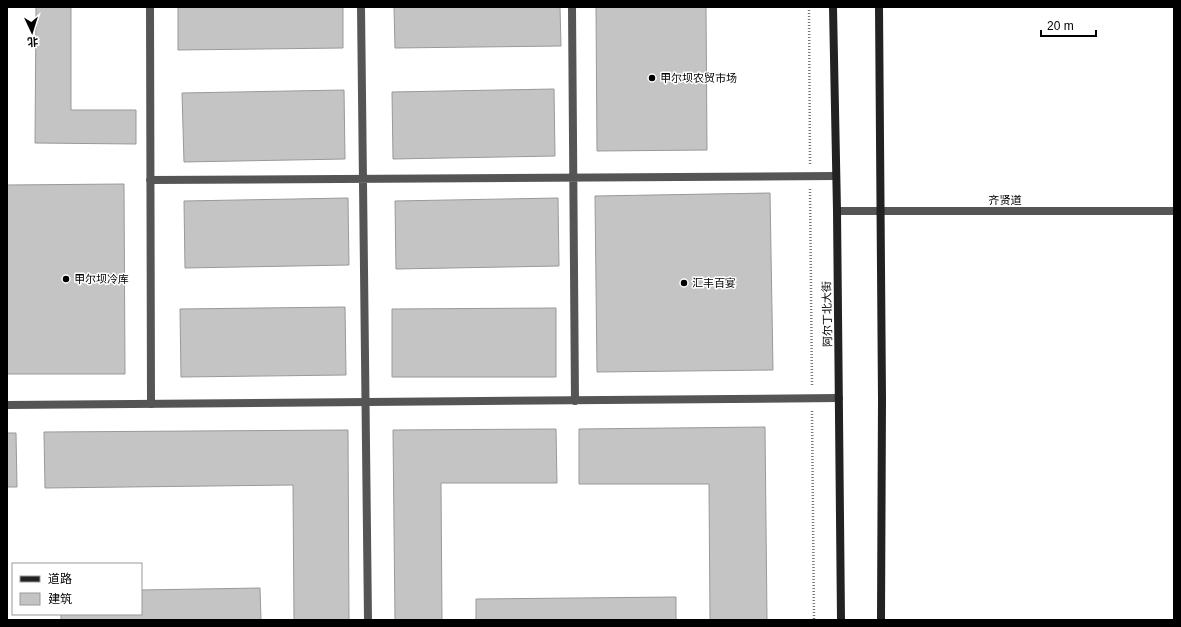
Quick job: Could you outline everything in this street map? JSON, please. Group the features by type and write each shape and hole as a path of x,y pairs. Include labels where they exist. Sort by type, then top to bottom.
{"main road":[{"name":"阿尔丁北大街","path":"833,7 837,211 840,620"},
{"path":"879,7 882,620"}],"street":[{"path":"150,7 152,404"},
{"path":"361,7 368,620"},
{"path":"572,7 575,401"},
{"path":"150,180 836,176"},
{"name":"齐贤道","path":"837,211 1174,211"},
{"path":"7,405 838,398"}],"path":[{"path":"809,7 814,620"}],"building":[{"path":"36,7 71,7 71,110 136,110 136,144 35,143"},
{"path":"178,7 343,7 343,48 178,50"},
{"path":"394,7 560,7 561,46 395,48"},
{"name":"甲尔坝农贸市场","path":"596,7 706,7 707,150 597,151"},
{"path":"554,89 555,156 393,159 392,92"},
{"path":"344,90 345,159 184,162 182,93"},
{"name":"甲尔坝冷库","path":"124,184 125,374 7,374 7,185"},
{"name":"汇丰百宴","path":"770,193 773,370 597,372 595,196"},
{"path":"348,198 349,265 185,268 184,201"},
{"path":"558,198 559,266 396,269 395,201"},
{"path":"345,307 346,375 181,377 180,309"},
{"path":"556,308 556,377 392,377 392,309"},
{"path":"765,427 767,620 710,620 709,484 579,484 579,429"},
{"path":"556,429 557,483 441,483 442,620 395,620 393,430"},
{"path":"348,430 349,620 294,620 293,485 45,488 44,432"},
{"path":"7,433 16,433 17,487 7,487"},
{"path":"260,588 261,620 61,620 61,615 142,615 142,590"},
{"path":"676,597 676,620 476,620 476,599"}],"place":[{"name":"甲尔坝农贸市场","path":"652,78"},
{"name":"甲尔坝冷库","path":"66,279"},
{"name":"汇丰百宴","path":"684,283"}]}
